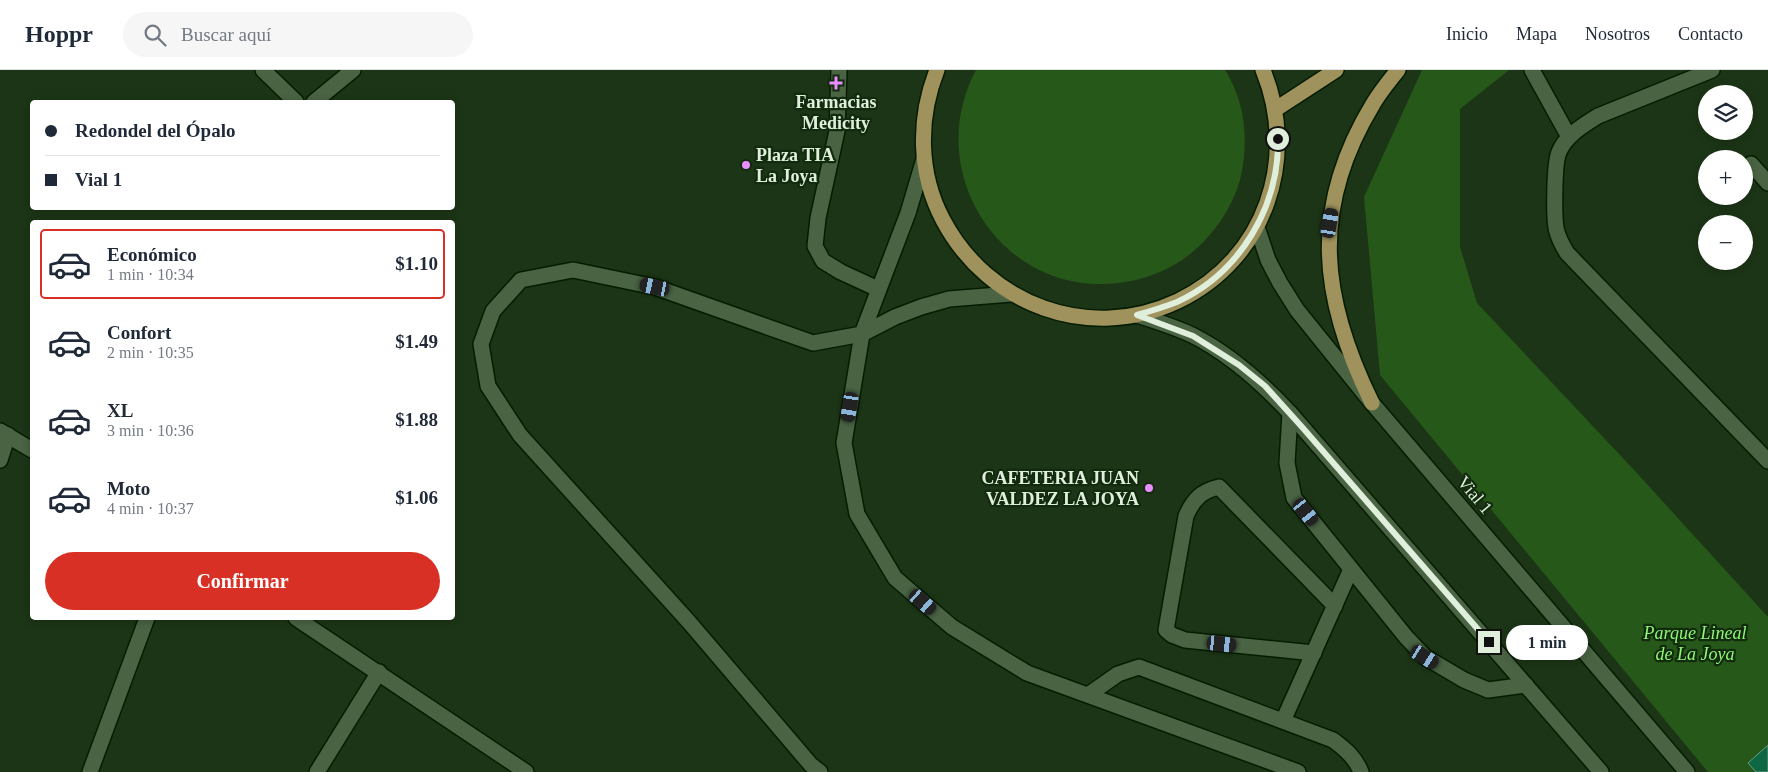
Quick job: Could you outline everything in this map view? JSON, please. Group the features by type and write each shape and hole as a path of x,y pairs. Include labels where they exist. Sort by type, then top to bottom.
{"main road":[{"path":"932,75 924,121 924,159 932,195 952,237 975,265 1011,294 1044,308 1072,316 1116,318 1137,315 1179,301 1215,278 1245,246 1257,227 1272,189 1278,149 1276,108 1263,70"},
{"path":"1276,108 1336,70"},
{"path":"1372,403 1350,353 1332,290 1329,246 1330,223 1341,172 1351,145 1374,102 1398,70"}],"street":[{"path":"263,70 294,100"},
{"path":"316,100 353,70"},
{"path":"840,70 837,131 818,218 815,246 823,261 841,272 878,289"},
{"path":"1532,70 1569,137"},
{"path":"1712,70 1598,116 1581,126 1569,137 1559,151 1556,165 1556,227 1560,240 1567,252 1768,461"},
{"path":"924,159 908,213 862,334 844,443 857,514 895,578 952,627 1027,672 1298,772"},
{"path":"1753,166 1768,183"},
{"name":"Vial 1","path":"1257,227 1268,260 1297,310 1372,403 1688,772"},
{"path":"820,772 811,765 689,622 520,435 488,386 481,344 493,311 520,280 572,270 655,287 813,343 862,334 894,317 921,306 949,299 1011,294"},
{"path":"1137,315 1193,336 1218,350 1265,386 1601,772"},
{"path":"1290,413 1287,463 1294,498 1406,637 1425,657 1464,680 1488,690 1526,685"},
{"path":"0,460 4,433 30,449"},
{"path":"1314,654 1186,640 1172,635 1166,630 1186,516 1190,505 1207,490 1219,487 1335,606"},
{"path":"1284,721 1351,569"},
{"path":"90,772 146,620"},
{"path":"299,620 526,772"},
{"path":"1088,695 1118,674 1139,667 1333,740 1348,752 1361,772"},
{"path":"318,772 379,672"}],"green space":[{"path":"976,70 1225,70 1237,96 1244,124 1245,138 1240,180 1228,209 1211,234 1196,249 1172,266 1154,275 1125,282 1082,283 1044,272 1011,251 985,223 967,188 959,150 961,110"},
{"name":"Parque Lineal de La Joya","path":"1422,70 1509,70 1460,109 1460,247 1477,303 1635,471 1768,617 1768,772 1708,772 1380,375 1364,197"}],"building":[{"path":"1768,745 1768,772 1756,772 1748,763"}],"place":[{"name":"Farmacias Medicity","path":"836,83"},
{"name":"Plaza TIA La Joya","path":"746,165"},
{"name":"CAFETERIA JUAN VALDEZ LA JOYA","path":"1149,488"}],"route":[{"path":"1278,139 1276,170 1272,189 1257,227 1245,246 1215,278 1198,290 1179,301 1137,315 1193,336 1218,350 1265,386 1489,642"}]}
